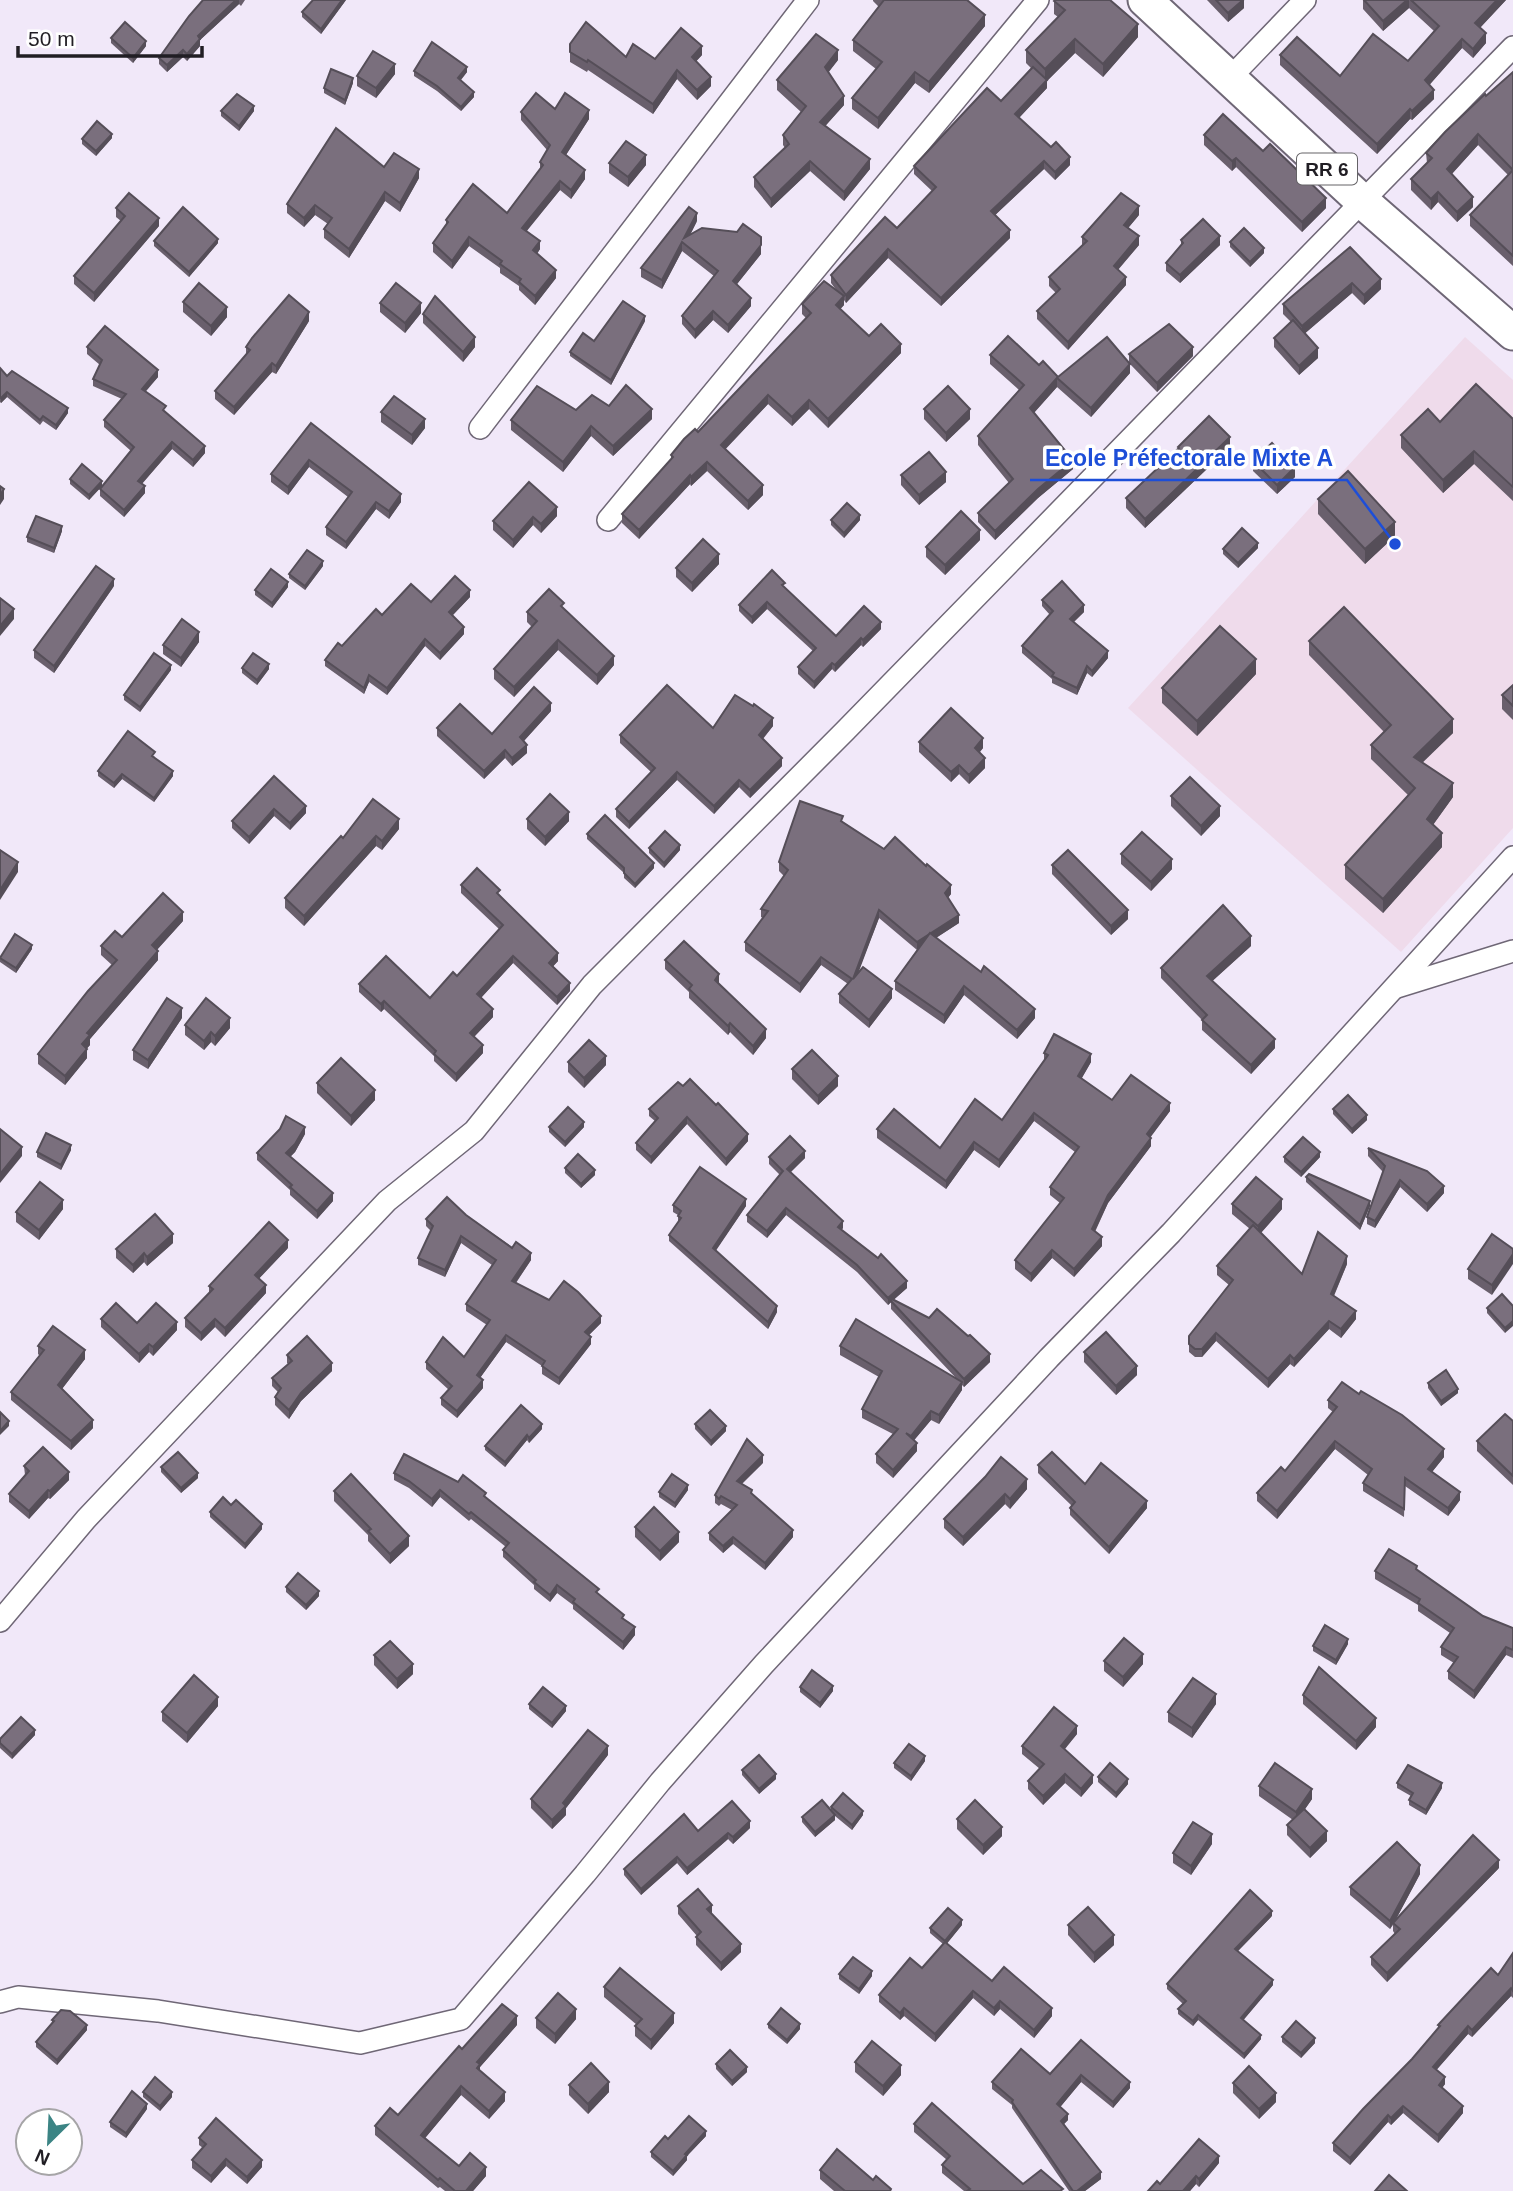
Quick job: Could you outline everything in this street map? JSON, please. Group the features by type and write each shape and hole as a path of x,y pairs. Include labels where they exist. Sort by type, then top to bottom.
{"main road":[{"name":"RR 6","path":"1145,0 1363,202 1509,321"}],"street":[{"path":"480,428 808,0"},
{"path":"608,520 1038,0"},
{"path":"1229,79 1305,0"},
{"path":"0,1621 86,1519 387,1201 474,1131 592,985 846,730 1513,47"},
{"path":"0,2002 18,1997 158,2011 360,2043 461,2019 660,1782 764,1664 1049,1358 1171,1233 1513,857"},
{"path":"1395,987 1513,951"}],"shaded area":[{"path":"1465,337 1513,380 1513,828 1401,952 1128,708"}],"building":[{"path":"203,0 236,0 198,36 200,39 187,54 183,50 167,65 159,58"},
{"path":"313,0 342,0 321,29 302,12"},
{"path":"884,0 967,0 985,15 929,82 915,72 878,118 852,98 882,62 853,40"},
{"path":"1055,0 1110,0 1138,24 1103,64 1075,39 1045,69 1026,50 1065,10"},
{"path":"1216,0 1243,0 1228,13"},
{"path":"1364,0 1407,0 1383,21"},
{"path":"1411,0 1497,0 1475,23 1486,33 1473,49 1462,39 1425,80 1434,90 1412,111 1410,109 1377,144 1280,55 1297,37 1340,76 1373,34 1408,61 1439,26"},
{"path":"125,22 146,41 133,58 111,38"},
{"path":"586,22 626,57 633,44 655,59 681,28 702,46 692,57 711,77 697,90 677,70 653,104 588,60 587,62 570,52 570,44"},
{"path":"816,34 838,50 825,67 844,96 820,122 870,159 844,192 810,161 771,199 754,177 789,144 783,135 806,106 777,80"},
{"path":"432,42 467,67 458,78 474,92 461,107 414,71"},
{"path":"373,51 395,64 376,88 357,76"},
{"path":"1033,67 1047,80 1015,114 1051,147 1056,142 1070,157 1055,172 1044,161 991,211 1010,230 941,298 888,249 846,295 831,275 885,217 897,228 936,187 914,166 987,88 1001,101"},
{"path":"331,69 353,78 345,100 324,88"},
{"path":"1513,72 1513,170 1478,134 1447,169 1473,197 1457,212 1438,192 1431,199 1411,179 1432,158 1426,153 1485,94 1486,96"},
{"path":"536,93 555,109 565,93 589,110 562,152 585,170 571,190 560,181 522,228 540,241 533,250 556,270 535,296 519,282 521,279 500,264 502,261 469,237 452,261 433,243 448,222 446,220 473,184 507,213 543,165 540,162 550,145 521,112"},
{"path":"237,94 254,106 239,126 221,111"},
{"path":"1223,114 1263,151 1270,144 1326,198 1302,222 1236,158 1232,161 1204,135"},
{"path":"97,121 112,134 96,151 82,139"},
{"path":"336,128 384,167 394,153 419,169 400,203 385,192 349,249 324,229 332,218 315,205 304,218 287,204"},
{"path":"626,141 646,155 628,177 609,163"},
{"path":"1513,170 1513,256 1470,215"},
{"path":"129,193 159,218 94,293 74,276 125,216 116,208"},
{"path":"1121,193 1139,206 1124,225 1139,236 1114,266 1126,277 1068,342 1037,311 1060,289 1049,277 1087,241 1082,237"},
{"path":"183,207 218,239 189,272 154,241"},
{"path":"689,207 697,213 684,238 702,228 737,232 743,224 761,237 761,245 733,281 751,298 728,325 713,311 695,330 682,316 718,271 682,242 662,280 641,268"},
{"path":"1203,219 1220,236 1180,275 1166,263 1183,243 1181,240"},
{"path":"1244,228 1264,248 1250,262 1230,242"},
{"path":"1350,247 1381,279 1364,295 1352,283 1302,326 1283,304"},
{"path":"824,281 844,296 836,305 869,336 881,324 901,344 828,419 809,400 792,417 768,395 721,445 763,485 748,501 707,462 691,477 690,475 639,530 622,514 673,457 671,455 684,439 695,429 698,432 811,313 802,304"},
{"path":"199,283 227,307 211,326 183,302"},
{"path":"396,283 421,303 405,323 380,303"},
{"path":"289,295 309,312 276,366 272,363 234,407 215,391 250,350 246,347 252,338"},
{"path":"435,296 475,337 463,352 423,314"},
{"path":"623,301 645,316 611,380 570,352 583,333 594,341"},
{"path":"1293,320 1318,348 1299,366 1274,338"},
{"path":"1169,324 1193,347 1157,383 1129,354"},
{"path":"105,326 158,370 142,389 166,406 163,410 205,446 193,460 172,442 138,481 145,486 124,510 100,489 134,447 104,420 126,394 93,379 102,360 87,347"},
{"path":"1008,336 1039,365 1043,361 1058,377 1107,337 1130,364 1091,408 1057,378 1030,408 1073,460 1038,489 995,531 978,513 1013,479 978,436 1024,385 990,355"},
{"path":"0,368 7,376 12,371 68,408 56,425 43,416 40,420 7,392 0,397"},
{"path":"1476,384 1513,419 1513,487 1474,451 1443,480 1401,435 1428,409 1440,422"},
{"path":"626,385 652,409 613,446 591,426 563,462 511,420 537,386 576,410 592,395 609,406"},
{"path":"948,386 970,409 946,433 924,409"},
{"path":"394,396 425,419 412,435 381,412"},
{"path":"1209,416 1230,437 1145,519 1126,498"},
{"path":"311,423 401,494 389,511 376,502 346,542 326,527 352,492 309,460 288,487 271,474"},
{"path":"1272,443 1295,467 1277,485 1253,461"},
{"path":"929,452 946,472 919,495 901,475"},
{"path":"82,464 102,481 89,495 70,479"},
{"path":"1348,471 1395,522 1365,549 1318,499"},
{"path":"529,482 557,507 541,524 533,517 513,540 493,521"},
{"path":"847,503 860,515 844,533 831,520"},
{"path":"961,511 980,530 945,565 926,547"},
{"path":"36,516 62,526 54,548 27,537"},
{"path":"1242,528 1258,543 1238,563 1223,549"},
{"path":"703,539 719,554 692,583 676,568"},
{"path":"307,550 323,561 305,586 289,574"},
{"path":"96,566 114,579 54,666 34,650"},
{"path":"271,569 288,582 272,603 255,590"},
{"path":"772,570 785,583 782,585 836,636 864,606 881,622 835,665 832,663 814,682 798,667 816,648 767,602 752,617 739,605"},
{"path":"455,576 470,590 449,612 464,627 440,653 425,639 387,688 369,675 364,688 325,660 338,643 342,646 376,609 382,615 411,584 431,602"},
{"path":"1062,581 1084,605 1070,619 1108,651 1092,671 1087,666 1077,688 1052,676 1054,673 1022,646 1053,611 1042,600"},
{"path":"549,589 564,603 561,606 614,656 597,675 558,640 514,687 494,669 537,621 527,612"},
{"path":"0,598 14,609 0,626"},
{"path":"1344,607 1453,719 1414,757 1453,783 1427,819 1442,833 1383,899 1345,865 1415,788 1371,745 1391,725 1309,641"},
{"path":"182,619 199,632 181,658 163,645"},
{"path":"1220,626 1256,659 1197,721 1162,688"},
{"path":"154,653 171,665 140,707 124,695"},
{"path":"253,653 269,664 257,680 242,668"},
{"path":"667,685 713,728 735,695 753,706 754,704 773,718 759,735 782,758 750,790 739,780 714,806 677,772 629,822 616,809 655,768 620,735"},
{"path":"1513,685 1513,706 1502,695"},
{"path":"534,687 551,703 520,737 527,745 512,758 505,750 484,771 437,728 460,704 492,734"},
{"path":"951,708 983,738 975,748 985,758 969,775 959,765 951,772 919,742"},
{"path":"128,731 155,752 152,756 173,771 154,798 122,774 114,783 98,771"},
{"path":"274,776 306,806 290,823 274,809 249,837 232,821"},
{"path":"1190,777 1220,806 1201,826 1171,796"},
{"path":"550,794 569,812 545,837 527,819"},
{"path":"373,799 399,819 382,841 376,836 304,916 285,898 341,836 343,838"},
{"path":"800,801 843,816 841,821 884,849 895,837 951,885 945,893 959,915 917,942 879,910 853,979 863,967 892,989 869,1020 839,994 852,979 821,957 800,984 745,942 768,911 761,909 788,870 779,862"},
{"path":"605,815 654,863 635,884 624,873 624,868 587,834"},
{"path":"665,831 680,845 664,863 649,848"},
{"path":"1142,832 1172,859 1151,882 1121,854"},
{"path":"0,850 18,862 0,890"},
{"path":"1068,850 1128,910 1111,926 1052,865"},
{"path":"477,868 500,890 497,893 558,953 549,963 570,983 557,997 513,956 477,994 493,1009 470,1033 483,1045 456,1074 384,1001 381,1004 359,984 386,956 430,998 453,972 457,976 503,925 461,885"},
{"path":"163,893 183,912 152,945 158,951 87,1033 90,1035 82,1044 87,1049 65,1076 38,1054 88,991 117,960 101,946 115,931 122,937"},
{"path":"1223,905 1251,936 1207,976 1275,1039 1251,1065 1202,1020 1207,1015 1161,968"},
{"path":"930,933 981,972 984,966 1035,1009 1017,1030 964,986 944,1015 895,981"},
{"path":"15,934 32,945 16,968 0,958"},
{"path":"684,941 719,974 715,980 766,1029 753,1046 689,989 692,985 665,960"},
{"path":"167,998 182,1008 148,1060 133,1050"},
{"path":"206,998 230,1018 215,1036 211,1032 204,1041 185,1025"},
{"path":"1054,1034 1091,1054 1078,1076 1112,1100 1131,1075 1170,1103 1147,1134 1151,1138 1108,1195 1092,1229 1102,1237 1074,1269 1052,1250 1031,1274 1015,1260 1064,1198 1050,1187 1079,1147 1034,1113 999,1160 974,1142 946,1181 877,1129 894,1109 940,1148 975,1099 1002,1120 1048,1055 1044,1053"},
{"path":"589,1040 606,1056 584,1078 568,1062"},
{"path":"812,1050 838,1076 818,1096 792,1069"},
{"path":"341,1058 375,1090 351,1116 317,1083"},
{"path":"690,1079 748,1134 726,1159 687,1117 651,1157 636,1143 658,1118 649,1109 678,1082 683,1086"},
{"path":"1348,1095 1367,1115 1352,1129 1333,1109"},
{"path":"568,1107 584,1122 565,1142 549,1127"},
{"path":"286,1116 305,1127 286,1153 333,1193 317,1211 257,1153 280,1129"},
{"path":"0,1129 22,1147 0,1174"},
{"path":"46,1133 71,1145 61,1165 37,1152"},
{"path":"790,1136 805,1151 787,1169 843,1221 838,1227 878,1258 881,1254 907,1281 888,1298 857,1265 786,1208 767,1231 747,1215 783,1171 769,1157"},
{"path":"1303,1137 1320,1152 1301,1172 1284,1157"},
{"path":"1368,1148 1427,1171 1444,1186 1427,1204 1400,1180 1375,1221 1367,1217 1385,1166"},
{"path":"578,1154 595,1170 581,1184 565,1168"},
{"path":"700,1167 746,1199 713,1248 777,1306 768,1322 669,1235 681,1218 678,1216 681,1211 673,1205"},
{"path":"1309,1174 1370,1201 1360,1225 1306,1177"},
{"path":"1256,1177 1282,1199 1258,1226 1232,1204"},
{"path":"40,1182 63,1200 39,1230 16,1212"},
{"path":"447,1197 466,1215 512,1248 516,1242 531,1253 512,1281 549,1300 564,1281 601,1316 585,1332 591,1337 559,1378 542,1366 545,1361 506,1335 477,1375 483,1380 457,1411 441,1398 452,1386 426,1362 443,1337 464,1357 490,1320 466,1304 496,1260 461,1236 445,1270 418,1258 433,1226 426,1219"},
{"path":"155,1214 173,1234 147,1257 144,1253 133,1265 116,1249"},
{"path":"269,1222 288,1240 255,1275 266,1285 225,1328 215,1319 201,1333 185,1318 213,1289 209,1286"},
{"path":"1253,1225 1302,1274 1318,1232 1347,1256 1331,1294 1356,1311 1341,1329 1329,1321 1294,1359 1290,1355 1268,1379 1216,1333 1202,1349 1195,1349 1189,1344 1189,1336 1233,1280 1217,1266"},
{"path":"1492,1234 1513,1249 1513,1254 1492,1285 1468,1269"},
{"path":"1502,1294 1513,1306 1513,1321 1505,1328 1487,1308"},
{"path":"892,1299 929,1318 937,1309 990,1354 964,1379"},
{"path":"116,1303 137,1323 156,1303 177,1322 153,1347 149,1344 139,1354 101,1319"},
{"path":"856,1319 962,1382 939,1415 931,1411 911,1436 906,1433 917,1443 893,1470 876,1454 898,1429 862,1409 882,1371 840,1346"},
{"path":"53,1326 85,1350 58,1385 93,1420 71,1441 11,1392 44,1350 38,1346"},
{"path":"1106,1332 1137,1366 1116,1386 1084,1352"},
{"path":"307,1336 332,1363 301,1393 289,1410 275,1397 281,1388 272,1378 292,1361 287,1355"},
{"path":"1446,1370 1458,1389 1441,1401 1428,1383"},
{"path":"1342,1382 1359,1394 1361,1391 1402,1415 1444,1449 1428,1469 1460,1492 1448,1508 1405,1478 1404,1509 1363,1483 1372,1469 1335,1441 1277,1511 1257,1493 1281,1467 1285,1471 1337,1407 1328,1400"},
{"path":"521,1405 542,1424 529,1438 527,1435 505,1462 485,1446"},
{"path":"710,1410 726,1426 711,1441 695,1424"},
{"path":"0,1412 9,1421 0,1431"},
{"path":"1505,1414 1513,1421 1513,1476 1477,1441"},
{"path":"747,1439 763,1455 737,1481 752,1490 751,1493 793,1530 765,1563 733,1537 723,1546 709,1533 737,1505 715,1495"},
{"path":"43,1447 69,1472 29,1511 9,1494 29,1471 24,1466"},
{"path":"178,1452 198,1473 181,1488 161,1467"},
{"path":"1052,1452 1085,1484 1101,1463 1147,1501 1109,1547 1070,1508 1075,1502 1038,1465"},
{"path":"404,1454 458,1482 463,1475 486,1493 484,1496 599,1589 596,1592 635,1627 623,1642 573,1602 575,1599 557,1585 550,1595 534,1582 536,1580 503,1550 509,1543 471,1512 469,1514 440,1490 432,1499 394,1473"},
{"path":"1001,1457 1027,1479 1010,1499 1005,1494 963,1537 944,1519"},
{"path":"351,1474 409,1536 390,1554 368,1531 371,1529 334,1491"},
{"path":"672,1474 688,1485 675,1503 659,1492"},
{"path":"223,1497 231,1505 236,1500 262,1524 245,1544 210,1512"},
{"path":"654,1507 679,1532 660,1551 635,1527"},
{"path":"1389,1549 1417,1566 1416,1569 1483,1616 1513,1628 1513,1650 1506,1647 1474,1691 1448,1671 1458,1657 1441,1647 1454,1628 1418,1603 1420,1599 1375,1571"},
{"path":"298,1573 319,1591 306,1605 286,1587"},
{"path":"1325,1625 1348,1639 1336,1660 1313,1646"},
{"path":"1124,1638 1143,1654 1123,1677 1104,1661"},
{"path":"390,1641 413,1664 397,1679 374,1655"},
{"path":"1319,1667 1376,1718 1356,1741 1303,1695"},
{"path":"812,1670 833,1686 820,1703 800,1687"},
{"path":"194,1675 218,1697 187,1733 162,1712"},
{"path":"1193,1678 1216,1694 1192,1728 1168,1712"},
{"path":"543,1687 566,1706 552,1723 529,1704"},
{"path":"1054,1707 1077,1726 1061,1746 1093,1775 1081,1789 1065,1774 1043,1796 1028,1781 1044,1764 1022,1746"},
{"path":"21,1717 35,1730 12,1754 0,1743 0,1739"},
{"path":"588,1730 608,1746 563,1803 566,1806 552,1820 531,1799"},
{"path":"909,1744 925,1756 911,1776 894,1763"},
{"path":"759,1755 776,1774 759,1789 742,1770"},
{"path":"1110,1763 1128,1779 1116,1793 1098,1777"},
{"path":"1275,1763 1312,1789 1296,1812 1259,1786"},
{"path":"1408,1765 1442,1783 1426,1810 1409,1800 1413,1793 1397,1783"},
{"path":"843,1793 863,1811 852,1825 831,1807"},
{"path":"822,1800 835,1815 815,1832 802,1817"},
{"path":"975,1800 1002,1827 983,1845 957,1819"},
{"path":"732,1801 750,1821 733,1837 728,1833 687,1868 677,1857 641,1889 624,1869 684,1814 698,1831"},
{"path":"1304,1809 1327,1831 1310,1848 1287,1825"},
{"path":"1193,1822 1212,1834 1191,1866 1173,1853"},
{"path":"1473,1835 1499,1860 1387,1973 1371,1957 1400,1929 1393,1923"},
{"path":"1397,1842 1420,1865 1390,1921 1350,1887"},
{"path":"698,1889 712,1905 707,1909 741,1944 721,1963 696,1937 701,1932 678,1906"},
{"path":"1250,1890 1272,1911 1235,1949 1273,1980 1241,2018 1261,2035 1244,2054 1198,2015 1193,2021 1178,2009 1186,2001 1167,1984"},
{"path":"1088,1907 1114,1935 1094,1953 1068,1925"},
{"path":"948,1908 962,1920 945,1941 930,1928"},
{"path":"945,1942 992,1981 1004,1967 1052,2008 1034,2030 1000,2001 994,2008 973,1991 935,2034 904,2008 900,2013 879,1995 910,1958 922,1968"},
{"path":"1513,1953 1513,1991 1511,1988 1472,2030 1468,2026 1433,2067 1445,2077 1439,2085 1463,2106 1438,2135 1403,2106 1391,2118 1388,2115 1350,2158 1333,2143 1412,2059 1440,2026 1438,2025 1491,1968 1498,1975"},
{"path":"853,1957 872,1971 859,1989 839,1974"},
{"path":"620,1968 674,2013 651,2040 635,2026 642,2019 604,1987"},
{"path":"558,1993 576,2009 555,2034 536,2018"},
{"path":"502,2004 517,2016 477,2062 480,2064 477,2068 505,2092 489,2111 461,2086 421,2135 459,2166 470,2153 486,2167 466,2191 455,2191 440,2178 438,2180 375,2126 390,2108 398,2115 459,2046 462,2049"},
{"path":"781,2008 800,2024 787,2040 768,2024"},
{"path":"61,2010 70,2011 87,2025 57,2060 36,2042"},
{"path":"1296,2021 1315,2038 1301,2053 1282,2037"},
{"path":"1081,2040 1130,2082 1113,2102 1081,2075 1057,2104 1068,2114 1061,2121 1101,2172 1077,2191 1073,2191 1013,2100 992,2082 1021,2049 1050,2074"},
{"path":"872,2041 901,2065 883,2086 855,2062"},
{"path":"730,2050 747,2067 732,2081 716,2064"},
{"path":"591,2063 609,2082 588,2104 569,2085"},
{"path":"1249,2066 1276,2093 1259,2109 1233,2083"},
{"path":"155,2077 172,2092 160,2106 143,2092"},
{"path":"132,2091 147,2104 126,2133 110,2122"},
{"path":"932,2103 1023,2184 1041,2170 1063,2189 967,2191 970,2189 942,2165 950,2156 914,2124"},
{"path":"689,2116 706,2131 673,2171 651,2152 665,2136 668,2139"},
{"path":"216,2118 262,2160 247,2177 226,2159 211,2176 192,2160 206,2144 199,2138"},
{"path":"1199,2139 1219,2156 1199,2179 1196,2176 1183,2191 1148,2191 1157,2181 1160,2184"},
{"path":"837,2149 873,2180 876,2176 890,2191 845,2191 820,2170"},
{"path":"1389,2175 1407,2191 1375,2191"}],"place":[{"name":"Ecole Préfectorale Mixte A","path":"1395,544"}]}
